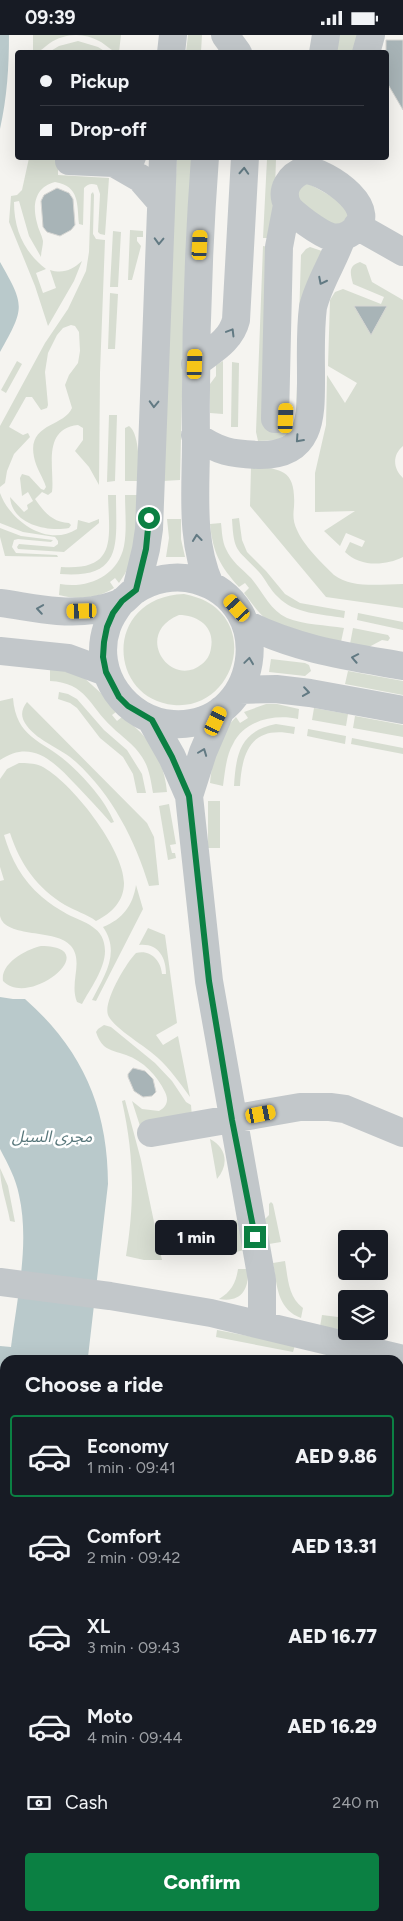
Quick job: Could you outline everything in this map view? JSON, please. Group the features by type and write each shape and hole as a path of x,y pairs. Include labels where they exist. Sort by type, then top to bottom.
{"street":[{"path":"171,50 173,35"},
{"path":"215,50 216,35"},
{"path":"225,35 236,50"},
{"path":"324,50 326,35"},
{"path":"367,50 371,35"},
{"path":"70,161 123,160 160,201"},
{"path":"2,603 68,612 96,610 129,596 149,583 164,579 187,579 210,585 225,595 237,608 246,624 250,641 247,674 240,690 221,710 205,719 188,724 163,723 152,720 128,706 119,697 106,672 103,657 107,627 113,613 129,596 146,549 149,529 163,160"},
{"path":"205,160 195,364 197,541 203,569 210,585"},
{"path":"195,364 228,338 233,331 236,320 245,160"},
{"path":"196,435 212,447 231,454 271,455 290,447 304,433 311,415 312,307 316,293 331,264 360,215 358,204 351,194 319,166 314,170 297,172 295,167"},
{"path":"295,167 285,191 285,198 292,211 325,234 349,232 403,252"},
{"path":"288,205 279,247 280,418 292,254 299,237 311,225"},
{"path":"246,624 302,647 403,667"},
{"path":"0,651 68,657 106,672"},
{"path":"240,690 276,689 301,691 403,710"},
{"path":"189,796 203,752 221,710"},
{"path":"152,720 172,757 189,796 209,981 232,1120 259,1257 263,1295 262,1325"},
{"path":"151,1133 300,1107 330,1107 359,1114 403,1133"},
{"path":"4,1283 110,1296 211,1313 386,1355"}],"shaded area":[{"path":"33,35 76,35 59,38 41,50 33,50"},
{"path":"76,35 121,35 119,50 113,50 102,42"},
{"path":"188,35 202,35 201,50 186,50"},
{"path":"340,35 359,35 355,50 337,50"},
{"path":"78,41 103,50 52,50 59,46"},
{"path":"29,160 58,160 58,175 109,178 105,235 98,232 100,194 97,185 90,184 84,188 83,225 79,224 76,197 69,188 55,182 48,184 39,192 35,203 35,210 43,241 41,257 29,236 19,201 14,202 16,222 22,240 26,248 46,269 36,273 43,293 56,288 50,270 59,272 67,270 75,267 82,261 74,281 48,326 35,286 9,222 11,196 17,195 22,190"},
{"path":"177,160 192,160 184,312 180,480 163,481"},
{"path":"267,160 276,160 267,425 296,426 295,429 277,440 258,441 256,432 263,246 269,247 269,238 263,238"},
{"path":"304,181 345,204 351,217 336,227 296,201 295,186"},
{"path":"93,192 93,234 96,239 105,240 100,373 99,485 89,467 75,451 83,440 83,428 78,425 66,428 54,442 52,452 52,492 48,495 42,492 35,499 49,516 71,525 69,528 51,529 32,525 24,520 12,507 10,497 24,512 28,509 27,505 33,501 28,492 22,496 20,478 22,474 29,476 41,489 44,490 46,487 35,461 33,446 41,432 62,419 72,408 65,385 69,375 78,363 80,351 79,332 75,326 71,325 63,328 57,335 48,353 45,372 47,408 41,410 32,397 26,397 9,427 23,435 28,433 30,437 14,454 7,471 5,483 0,487 0,426 45,343 68,309 86,271 89,252 91,194"},
{"path":"130,230 143,231 143,237 137,237 137,241 141,246 132,280 128,280"},
{"path":"113,231 121,232 118,287 110,287"},
{"path":"310,247 322,251 299,415 296,415 301,255"},
{"path":"360,262 366,265 372,282 403,300 403,446 397,454 395,462 397,470 403,478 403,557 381,563 365,563 345,552 350,542 362,547 365,541 346,533 340,546 324,531 355,511 315,512 315,473 326,425 327,375 345,403 357,383 328,366 330,300 335,292 343,289 381,304 384,297 353,284 351,271","holes":["355,306 387,306 371,334 371,335"]},
{"path":"110,293 118,294 115,349 108,349"},
{"path":"17,361 22,364 6,393 1,390"},
{"path":"223,361 223,414 210,413 210,384 216,376 216,365"},
{"path":"232,362 239,363 238,427 231,427"},
{"path":"109,415 117,415 115,481 107,482"},
{"path":"129,426 133,430 137,443 139,481 125,481 125,428"},
{"path":"251,467 279,471 290,479 293,486 294,519 297,530 308,548 334,575 358,584 403,584 403,608 326,597 250,506"},
{"path":"0,493 12,513 21,522 31,529 43,533 54,535 66,534 77,529 78,520 89,523 99,519 99,523 64,552 18,549 19,544 54,547 58,544 58,541 55,537 23,532 0,523"},
{"path":"108,495 116,495 116,528 112,554 106,564 96,571 81,574 60,574 61,567 79,567 93,563 101,557 106,549 109,538"},
{"path":"125,495 138,495 136,541 126,573 119,583 115,578 110,582 114,588 101,594 80,598 59,595 60,584 81,584 100,578 108,573 121,556 126,527"},
{"path":"239,518 242,540 247,552 285,594 300,603 345,611 344,618 300,610 285,603 278,597 259,572 238,550 234,539 232,519"},
{"path":"167,519 181,519 181,539 185,557 166,557 169,538"},
{"path":"221,523 222,536 228,553 237,565 251,578 275,610 294,620 344,628 341,642 293,633 284,630 264,617 244,593 249,588 245,583 239,587 218,559 210,524"},
{"path":"0,528 21,536 53,540 51,542 14,540 12,547 16,553 57,555 58,557 5,556 0,537"},
{"path":"184,594 203,600 224,616 232,632 234,650 231,667 223,683 210,695 194,703 174,705 152,699 136,686 126,668 123,648 128,629 139,612 158,599","holes":["179,615 193,617 204,624 208,628 212,641 210,653 202,664 190,670 179,670 169,665 161,656 157,646 158,634 165,624"]},
{"path":"358,613 403,622 403,630 357,620"},
{"path":"353,628 388,635 390,638 388,641 382,640 369,647 350,644"},
{"path":"271,659 305,663 309,665 311,671 305,676 269,672"},
{"path":"62,669 82,676 102,694 116,712 112,715 117,721 122,717 132,724 147,740 159,759 167,792 153,793 148,770 139,752 104,719 80,691 72,686 50,681 50,670"},
{"path":"348,671 403,681 403,695 345,684"},
{"path":"59,692 77,699 104,730 127,750 142,774 146,793 137,793 133,774 123,757 100,738 77,708 70,703 58,699"},
{"path":"13,698 19,722 25,730 81,775 100,798 114,822 111,823 60,769 42,756 33,752 23,752 12,754 0,760 0,701"},
{"path":"27,702 147,823 154,837 159,885 149,886 129,835 101,789 76,762 32,732 27,726 22,714"},
{"path":"266,704 277,704 299,709 298,719 270,718 252,724 245,729 238,736 229,754 223,786 210,783 217,747 230,723 236,717 240,723 248,718 244,712"},
{"path":"314,708 348,714 346,726 312,720"},
{"path":"355,716 403,725 403,737 353,728"},
{"path":"276,724 295,727 294,734 268,733 252,743 243,762 240,786 234,786 236,764 247,738 264,727"},
{"path":"308,729 346,736 345,744 307,736"},
{"path":"352,738 403,748 403,754 351,744"},
{"path":"19,763 41,766 67,786 94,817 106,835 122,869 124,883 119,901 112,910 96,921 65,905 46,891 24,865 10,833 4,835 18,869 29,884 57,908 87,923 102,936 105,951 103,965 82,1004 77,1002 75,995 77,965 75,952 71,946 64,940 55,937 11,928 4,923 0,916 0,881 4,880 0,867 0,779 7,769"},
{"path":"208,801 220,801 220,848 208,848"},
{"path":"169,804 176,844 170,845 172,853 175,853 176,858 168,860 159,806"},
{"path":"136,885 143,909 96,1001 92,1000 106,973 111,955 111,946 103,927 116,920 126,911 135,892"},
{"path":"148,928 165,935 177,1023 156,1035 163,1045 178,1036 190,1097 162,1062 116,1026 108,1015 107,1009 112,992 121,974 136,953 150,954 157,960 162,974 166,974 166,968 160,952 151,946 139,945"},
{"path":"41,946 59,949 66,955 65,964 56,974 44,982 29,987 15,988 3,981 3,974 11,962 23,953"},
{"path":"104,1025 111,1027 155,1063 172,1081 186,1102 191,1105 192,1117 140,1126 132,1101 142,1109 159,1111 165,1105 166,1095 158,1080 144,1065 104,1046 96,1032"},
{"path":"125,1100 141,1160 162,1260 144,1260 126,1256 131,1216 132,1178 129,1140 122,1101"},
{"path":"210,1139 220,1147 224,1157 225,1163 217,1179"},
{"path":"0,1168 8,1186 15,1222 10,1221 2,1188"},
{"path":"271,1202 281,1242 269,1244 265,1219 269,1215 269,1204"},
{"path":"237,1220 244,1250 232,1253 225,1223"},
{"path":"285,1261 292,1293 298,1304 303,1308 301,1318 287,1309 277,1288 273,1263"},
{"path":"238,1269 248,1269 247,1283 242,1293 239,1297 233,1299 219,1299 232,1287"},
{"path":"322,1315 338,1317 338,1329 320,1327"},
{"path":"217,1330 295,1345 293,1352 216,1337"}],"water":[{"path":"0,35 9,35 9,59 0,129"},
{"path":"0,262 14,288 19,307 14,325 0,352"},
{"name":"مجرى السيل","path":"0,997 25,999 62,1038 76,1059 97,1105 103,1130 107,1156 108,1184 88,1355 0,1355 0,1346 11,1347 21,1271 23,1232 18,1189 0,1149"}],"building":[{"path":"386,40 403,40 403,110 389,86 389,50 386,50"},
{"path":"57,188 69,193 73,199 75,225 71,230 60,236 47,232 43,227 41,201 44,195"},
{"path":"354,306 387,306 371,335"},
{"path":"133,1068 145,1071 153,1079 156,1092 152,1096 143,1097 134,1091 128,1077"}],"route":[{"path":"149,518 146,549 136,590 122,601 113,613 107,627 103,657 111,685 119,697 139,714 152,720 172,757 189,796 194,858 209,981 232,1120 255,1237"}]}
